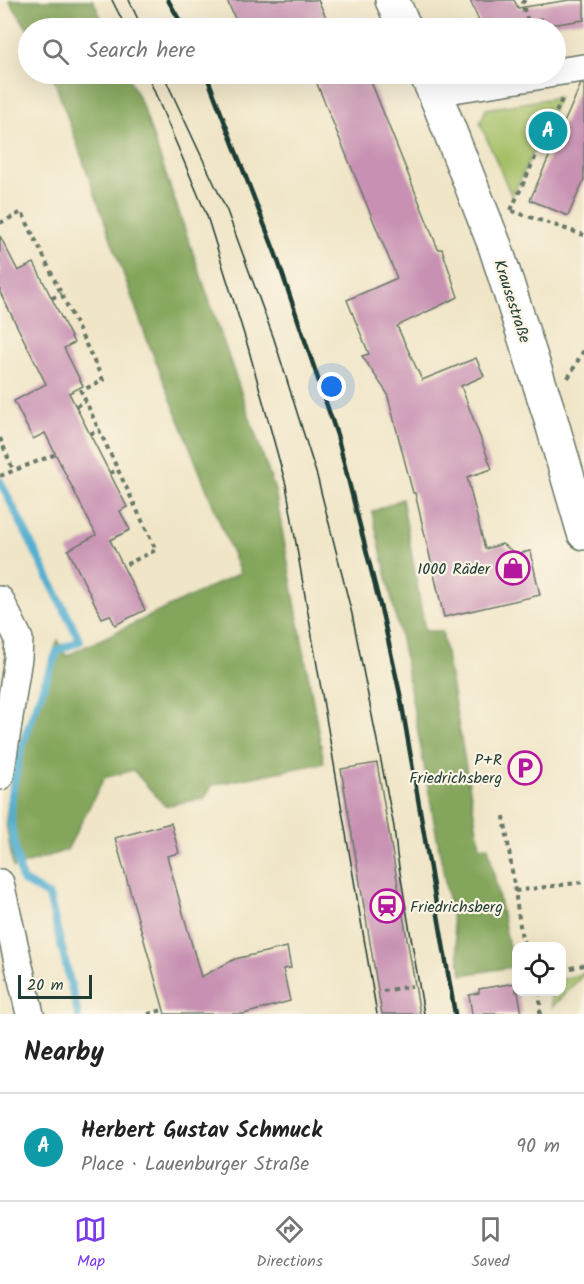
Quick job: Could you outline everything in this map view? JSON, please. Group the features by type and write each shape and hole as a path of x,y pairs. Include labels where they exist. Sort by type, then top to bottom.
{"main road":[{"path":"392,0 400,18"},
{"name":"Krausestraße","path":"430,84 495,246 549,413 584,533"}],"street":[{"path":"0,600 19,639 0,776"},
{"path":"0,883 10,978 30,1014"}],"path":[{"path":"525,0 522,3 527,18"},
{"path":"495,246 561,84"},
{"path":"511,210 584,235"},
{"path":"0,223 22,212 103,380 81,391 156,550 123,566"},
{"path":"51,298 62,294"},
{"path":"76,406 86,401"},
{"path":"90,434 99,430"},
{"path":"0,438 13,470"},
{"path":"0,476 56,454"},
{"path":"110,473 118,470"},
{"path":"504,816 524,942"},
{"path":"515,891 584,882"},
{"path":"566,969 584,965"},
{"path":"383,991 411,986"},
{"path":"540,996 540,1014"},
{"path":"148,1014 163,1010"}],"green space":[{"path":"9,0 93,0 101,18 20,18"},
{"path":"56,84 132,84 142,105 275,491 324,763 212,785 205,798 165,806 133,770 104,778 67,850 13,868 6,821 12,769 58,640 66,656 240,573 145,334"},
{"path":"559,97 512,197 480,123 486,109"},
{"path":"402,499 425,631 442,631 480,847 488,846 512,967 462,975 402,644 372,512"},
{"path":"584,973 566,993 566,978"},
{"path":"551,996 563,996 552,1007"}],"building":[{"path":"227,0 318,0 326,18 235,18"},
{"path":"470,0 514,0 518,8 584,0 584,20 566,23 566,18 478,18"},
{"path":"317,84 372,84 438,249 442,249 458,297 397,326 422,380 476,358 484,376 461,386 492,469 467,477 485,549 502,544 517,554 530,551 540,595 444,617 415,493 413,493 387,393 362,356 369,354 347,300 397,278"},
{"path":"581,84 584,84 584,180 568,216 530,200"},
{"path":"0,236 18,271 34,263 74,343 64,348 83,386 69,393 127,507 120,511 130,530 110,540 145,610 115,625 110,615 102,618 68,550 96,535 45,433 33,439 14,401 46,384 0,292"},
{"path":"377,763 420,1014 382,1014 341,769"},
{"path":"171,823 179,853 167,856 201,977 235,959 287,947 291,968 283,969 290,1001 244,1014 165,1014 115,838"},
{"path":"512,984 512,996 519,996 522,1014 472,1014 469,995 479,993 479,989"}],"waterway":[{"path":"0,481 80,641 58,650 42,690 20,756 12,799 11,820 22,880 49,896 78,1014"}],"tram line":[{"path":"112,0 121,18"},
{"path":"129,0 137,18"},
{"path":"151,84 207,216 248,347 286,485 377,1014"},
{"path":"168,84 227,211 274,339 317,476 352,614 394,827 424,1014"}],"railway":[{"path":"168,0 178,18"},
{"path":"210,84 276,255 337,435 400,694 455,1014"}],"place":[{"name":"Herbert Gustav Schmuck","path":"548,131"},
{"name":"1000 Räder","path":"513,568"},
{"name":"P+R Friedrichsberg","path":"525,768"},
{"name":"Friedrichsberg","path":"387,906"}]}
